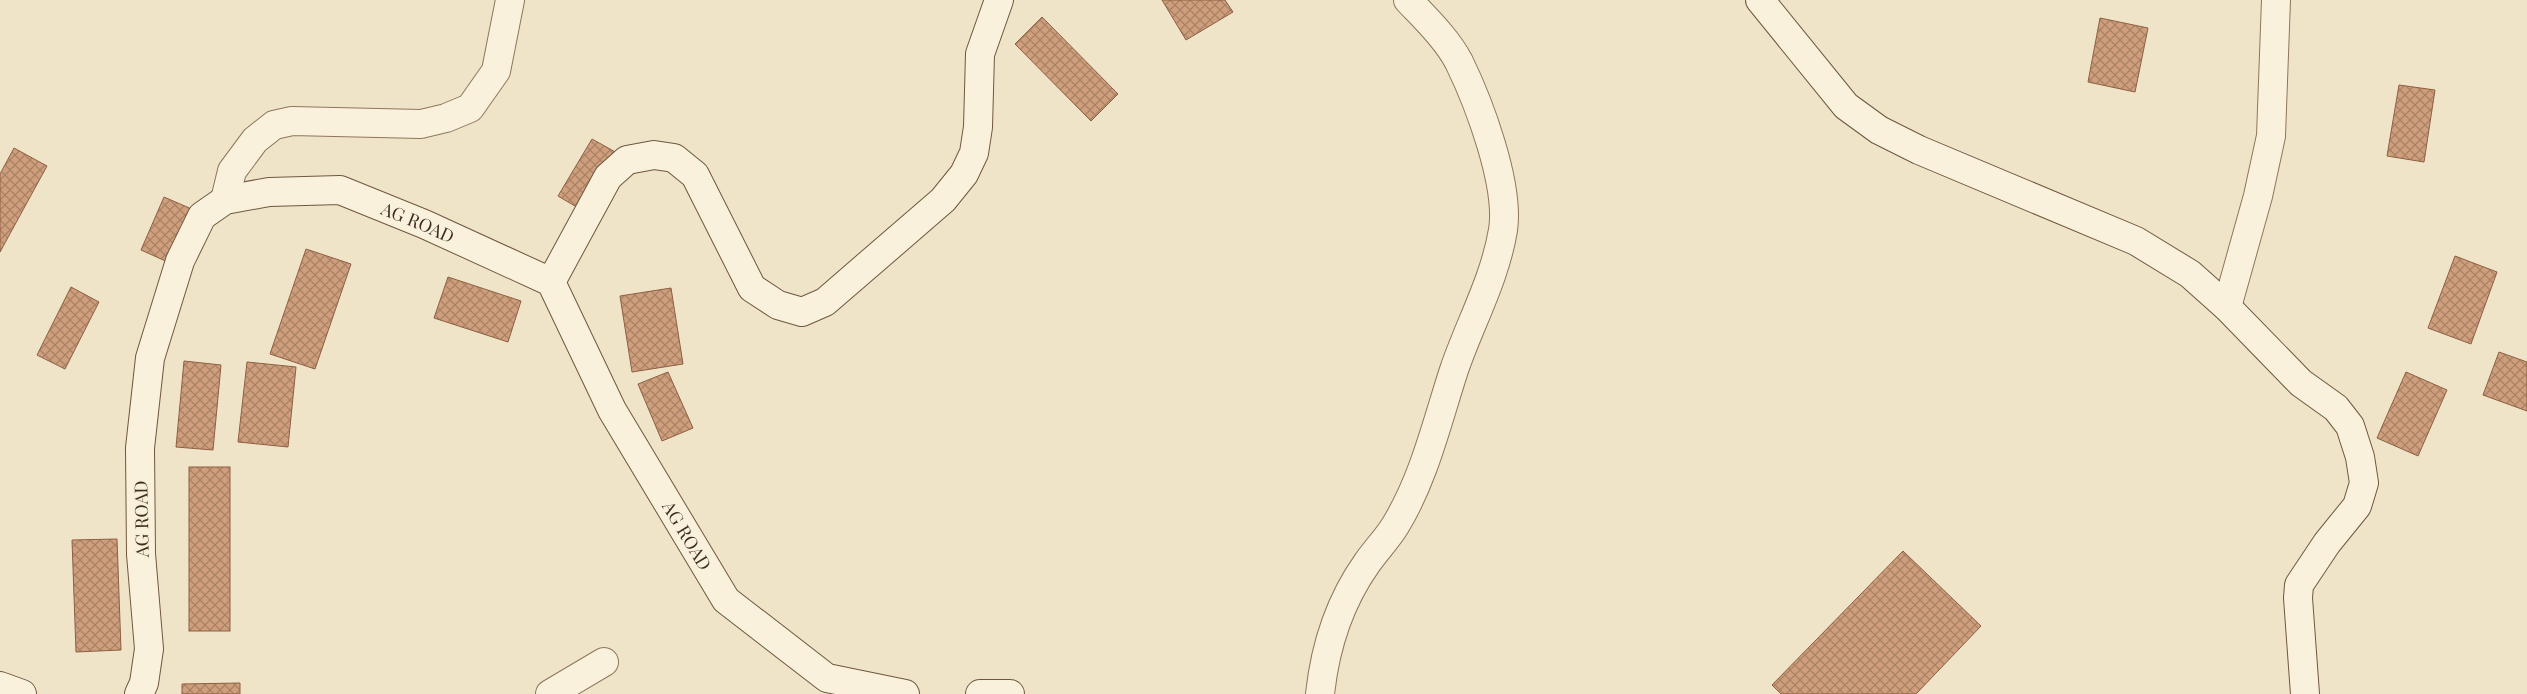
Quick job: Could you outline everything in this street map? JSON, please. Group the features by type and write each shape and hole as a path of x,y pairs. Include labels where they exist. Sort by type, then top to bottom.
{"street":[{"path":"225,200 232,171 255,140 274,125 292,121 421,124 446,118 470,108 496,71 510,0"},
{"path":"550,282 608,177 627,160 654,155 674,158 695,175 752,288 778,305 802,312 825,302 943,200 964,174 974,153 978,127 980,54 999,0"},
{"path":"1320,694 1327,650 1348,596 1366,564 1395,527 1415,486 1461,348 1496,263 1503,229 1505,210 1500,178 1473,96 1458,61 1434,27 1408,0"},
{"path":"1760,0 1846,106 1879,130 1919,150 2136,241 2190,274 2227,307 2301,383 2336,408 2350,426 2360,457 2364,483 2357,506 2327,543 2299,585 2298,598 2305,694"},
{"path":"2227,307 2258,196 2271,136 2276,0"},
{"name":"AG ROAD","path":"139,694 144,683 149,649 141,554 140,448 150,358 180,261 202,216 225,200 269,192 340,190 424,224 550,282 612,410 726,600 827,678 905,694"},
{"path":"550,694 604,662"},
{"path":"0,686 22,694"},
{"path":"980,694 1010,694"}],"building":[{"path":"1162,0 1225,0 1233,12 1186,40"},
{"path":"1042,17 1118,94 1091,121 1015,44"},
{"path":"2100,18 2148,28 2135,92 2088,82"},
{"path":"2399,85 2435,90 2424,162 2387,156"},
{"path":"592,139 619,154 585,212 558,196"},
{"path":"14,148 47,166 0,252 0,174"},
{"path":"164,197 194,210 170,263 141,250"},
{"path":"306,249 351,264 315,369 270,354"},
{"path":"2455,256 2497,272 2471,344 2428,328"},
{"path":"448,277 521,301 508,342 434,318"},
{"path":"71,287 99,302 65,369 37,355"},
{"path":"671,288 683,364 632,372 620,296"},
{"path":"2499,352 2527,362 2527,411 2483,395"},
{"path":"184,361 221,365 213,450 176,447"},
{"path":"247,362 296,367 288,447 238,442"},
{"path":"668,372 693,428 662,441 638,384"},
{"path":"2406,372 2447,390 2418,456 2377,438"},
{"path":"189,467 230,467 230,631 189,631"},
{"path":"117,539 121,650 76,652 72,540"},
{"path":"1903,551 1981,626 1916,694 1781,694 1772,685"},
{"path":"240,683 240,694 182,694 182,684"}]}
